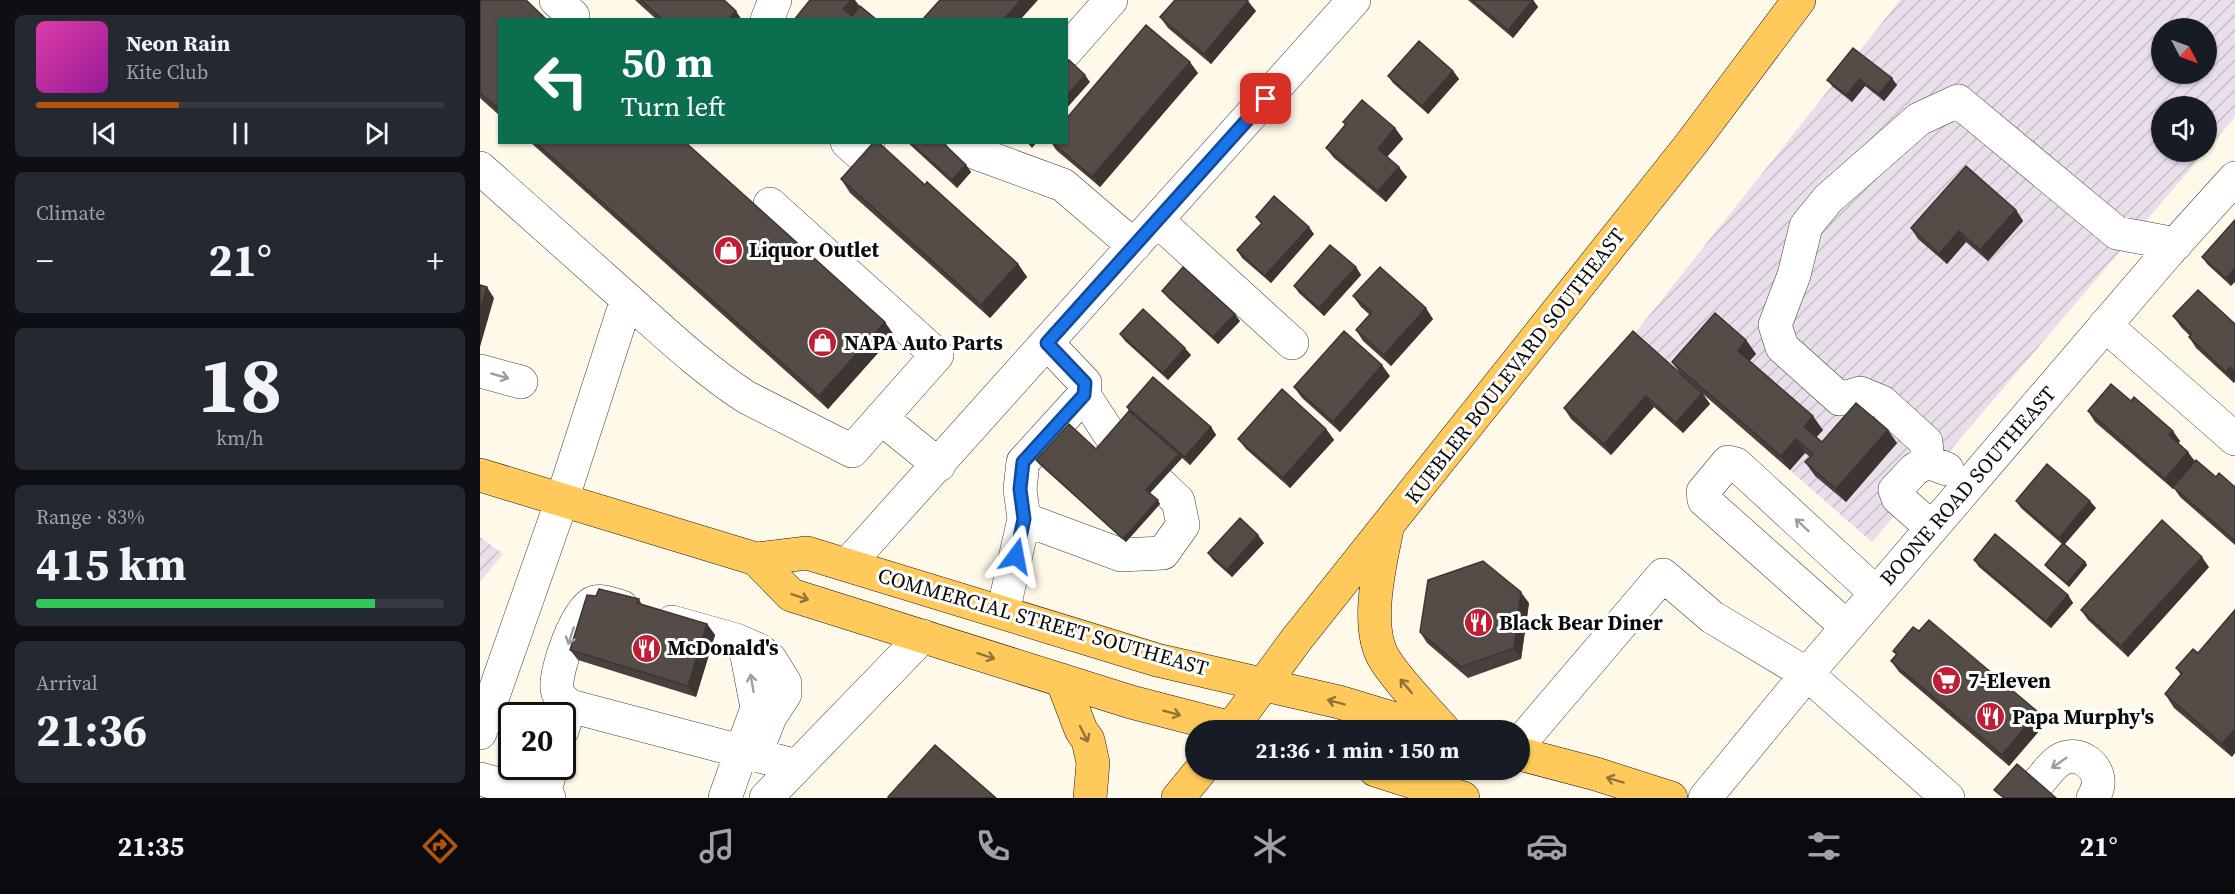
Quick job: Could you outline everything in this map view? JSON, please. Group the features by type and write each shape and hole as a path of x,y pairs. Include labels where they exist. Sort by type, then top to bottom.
{"main road":[{"name":"KUEBLER BOULEVARD SOUTHEAST","path":"1240,720 1296,640 1683,153 1799,0"},
{"name":"COMMERCIAL STREET SOUTHEAST","path":"480,475 756,559 807,553 1157,660 1339,702 1399,720"},
{"path":"1387,526 1376,600 1375,633 1383,659 1435,720"},
{"name":"COMMERCIAL STREET SOUTHEAST","path":"756,559 791,595 1131,702 1197,720"},
{"path":"1062,680 1081,730 1088,740 1093,763 1090,798"},
{"path":"1530,757 1596,774 1671,798"},
{"path":"1178,798 1193,780"},
{"path":"1392,782 1454,796"}],"street":[{"path":"768,18 775,0"},
{"path":"1068,49 1111,0"},
{"path":"848,564 1354,0"},
{"path":"1928,462 1926,442 1882,402 1860,393 1840,399 1782,347 1775,325 1794,275 1806,226 1828,199 1919,119 1958,101 2117,233 2176,244"},
{"path":"849,144 858,152 866,144"},
{"path":"975,146 1063,185 1134,246"},
{"path":"480,168 683,349 730,387 852,451 937,355 770,204"},
{"name":"BOONE ROAD SOUTHEAST","path":"1705,798 1876,593 2235,178"},
{"path":"1158,220 1292,343"},
{"path":"480,733 489,676 562,500 627,299"},
{"path":"2106,325 2235,439"},
{"path":"1003,612 1024,519 1020,489 1023,462 1084,395 1085,383 1047,343"},
{"path":"480,371 520,382"},
{"path":"1024,519 1121,555 1163,553 1183,525 1178,501 1112,438 1084,395"},
{"path":"881,418 939,465"},
{"path":"1847,627 1704,500 1703,492 1728,462 1736,464 1876,593"},
{"path":"1932,528 1898,498 1895,490 1915,469 1928,462 1974,479"},
{"path":"1800,586 1831,551"},
{"path":"1530,731 1663,575 1712,617 1807,674 1948,798"},
{"path":"561,702 556,689 558,674 576,621 584,609 594,602 603,601 736,640 747,656 757,708 741,798"},
{"path":"766,798 923,636"},
{"path":"576,721 748,753 797,766"},
{"path":"724,798 748,753"},
{"path":"2037,784 2062,758 2075,756 2088,762 2096,771 2099,781 2093,798"},
{"path":"480,780 548,787"}],"shaded area":[{"path":"1900,0 2235,0 2235,117 2217,138 2217,96 2151,96 2151,162 2196,162 1872,542 1682,376 1636,332"},
{"path":"480,537 503,554 480,582"}],"building":[{"path":"480,0 526,0 545,18 498,18 498,108 480,93"},
{"path":"641,0 724,0 736,11 730,18 661,18"},
{"path":"810,0 851,0 843,9 852,16 860,6 875,18 796,18"},
{"path":"940,0 1021,0 1005,18 924,18"},
{"path":"1175,0 1248,1 1204,54 1160,17"},
{"path":"1472,0 1533,0 1508,30"},
{"path":"1146,25 1190,62 1092,177 1054,144 1068,144 1068,117"},
{"path":"1419,41 1453,71 1422,106 1388,76"},
{"path":"1853,48 1892,78 1879,94 1859,79 1847,95 1827,80"},
{"path":"1068,61 1085,75 1068,94"},
{"path":"1362,100 1395,128 1378,149 1399,167 1378,191 1326,148 1346,124 1343,122"},
{"path":"537,144 687,144 885,322 819,396"},
{"path":"872,144 880,144 925,185 927,182 1018,264 981,305 841,179"},
{"path":"912,144 944,144 966,165 952,180"},
{"path":"1966,166 2016,210 1980,250 1959,231 1939,254 1911,228"},
{"path":"1274,196 1309,227 1265,276 1237,250 1262,223 1256,217"},
{"path":"2235,220 2235,268 2226,278 2202,257"},
{"path":"1330,245 1356,267 1319,308 1294,286"},
{"path":"1183,267 1235,314 1213,337 1162,291"},
{"path":"1380,267 1426,308 1384,355 1356,330 1372,312 1353,296"},
{"path":"480,285 487,287 480,311"},
{"path":"2198,290 2235,324 2235,372 2230,367 2226,372 2189,337 2192,334 2173,316"},
{"path":"1143,309 1185,348 1163,373 1120,334"},
{"path":"1715,313 1746,340 1738,351 1813,416 1804,427 1822,442 1856,403 1888,430 1836,489 1805,462 1813,454 1796,439 1781,456 1672,362"},
{"path":"1344,331 1382,365 1333,422 1294,387"},
{"path":"1633,331 1702,393 1676,423 1646,396 1604,444 1564,408"},
{"path":"1153,377 1211,427 1185,457 1127,407"},
{"path":"2111,384 2131,401 2134,397 2173,431 2169,435 2188,452 2165,479 2088,411"},
{"path":"1282,389 1326,429 1283,478 1238,439"},
{"path":"1129,411 1179,454 1146,490 1158,500 1123,539 1036,460 1069,424 1096,449"},
{"path":"2196,460 2216,477 2219,473 2235,487 2235,541 2173,487"},
{"path":"2047,464 2090,501 2059,538 2016,501"},
{"path":"1240,518 1258,535 1227,570 1208,553"},
{"path":"2162,520 2202,557 2121,646 2081,610"},
{"path":"1995,534 2068,595 2046,621 1974,560"},
{"path":"2063,543 2085,562 2067,583 2045,565"},
{"name":"Black Bear Diner","path":"1483,561 1521,592 1514,648 1461,667 1420,632 1428,580"},
{"name":"McDonald's","path":"599,589 639,599 637,603 707,624 688,686 570,650 587,595 596,596"},
{"path":"2235,610 2235,729 2222,744 2165,694 2182,673 2176,668 2193,649 2198,653"},
{"path":"1929,620 2038,712 2002,755 1891,661 1897,654 1893,651 1913,627 1919,631"},
{"path":"935,745 996,798 889,798"},
{"path":"2017,764 2056,798 2004,798 1994,790"}],"place":[{"name":"Liquor Outlet","path":"728,250"},
{"name":"NAPA Auto Parts","path":"823,343"},
{"name":"Black Bear Diner","path":"1478,623"},
{"name":"McDonald's","path":"646,648"},
{"name":"7-Eleven","path":"1947,681"},
{"name":"Papa Murphy's","path":"1991,717"}],"route":[{"path":"1016,556 1024,519 1020,489 1023,462 1084,395 1085,383 1047,343 1266,99"}]}
